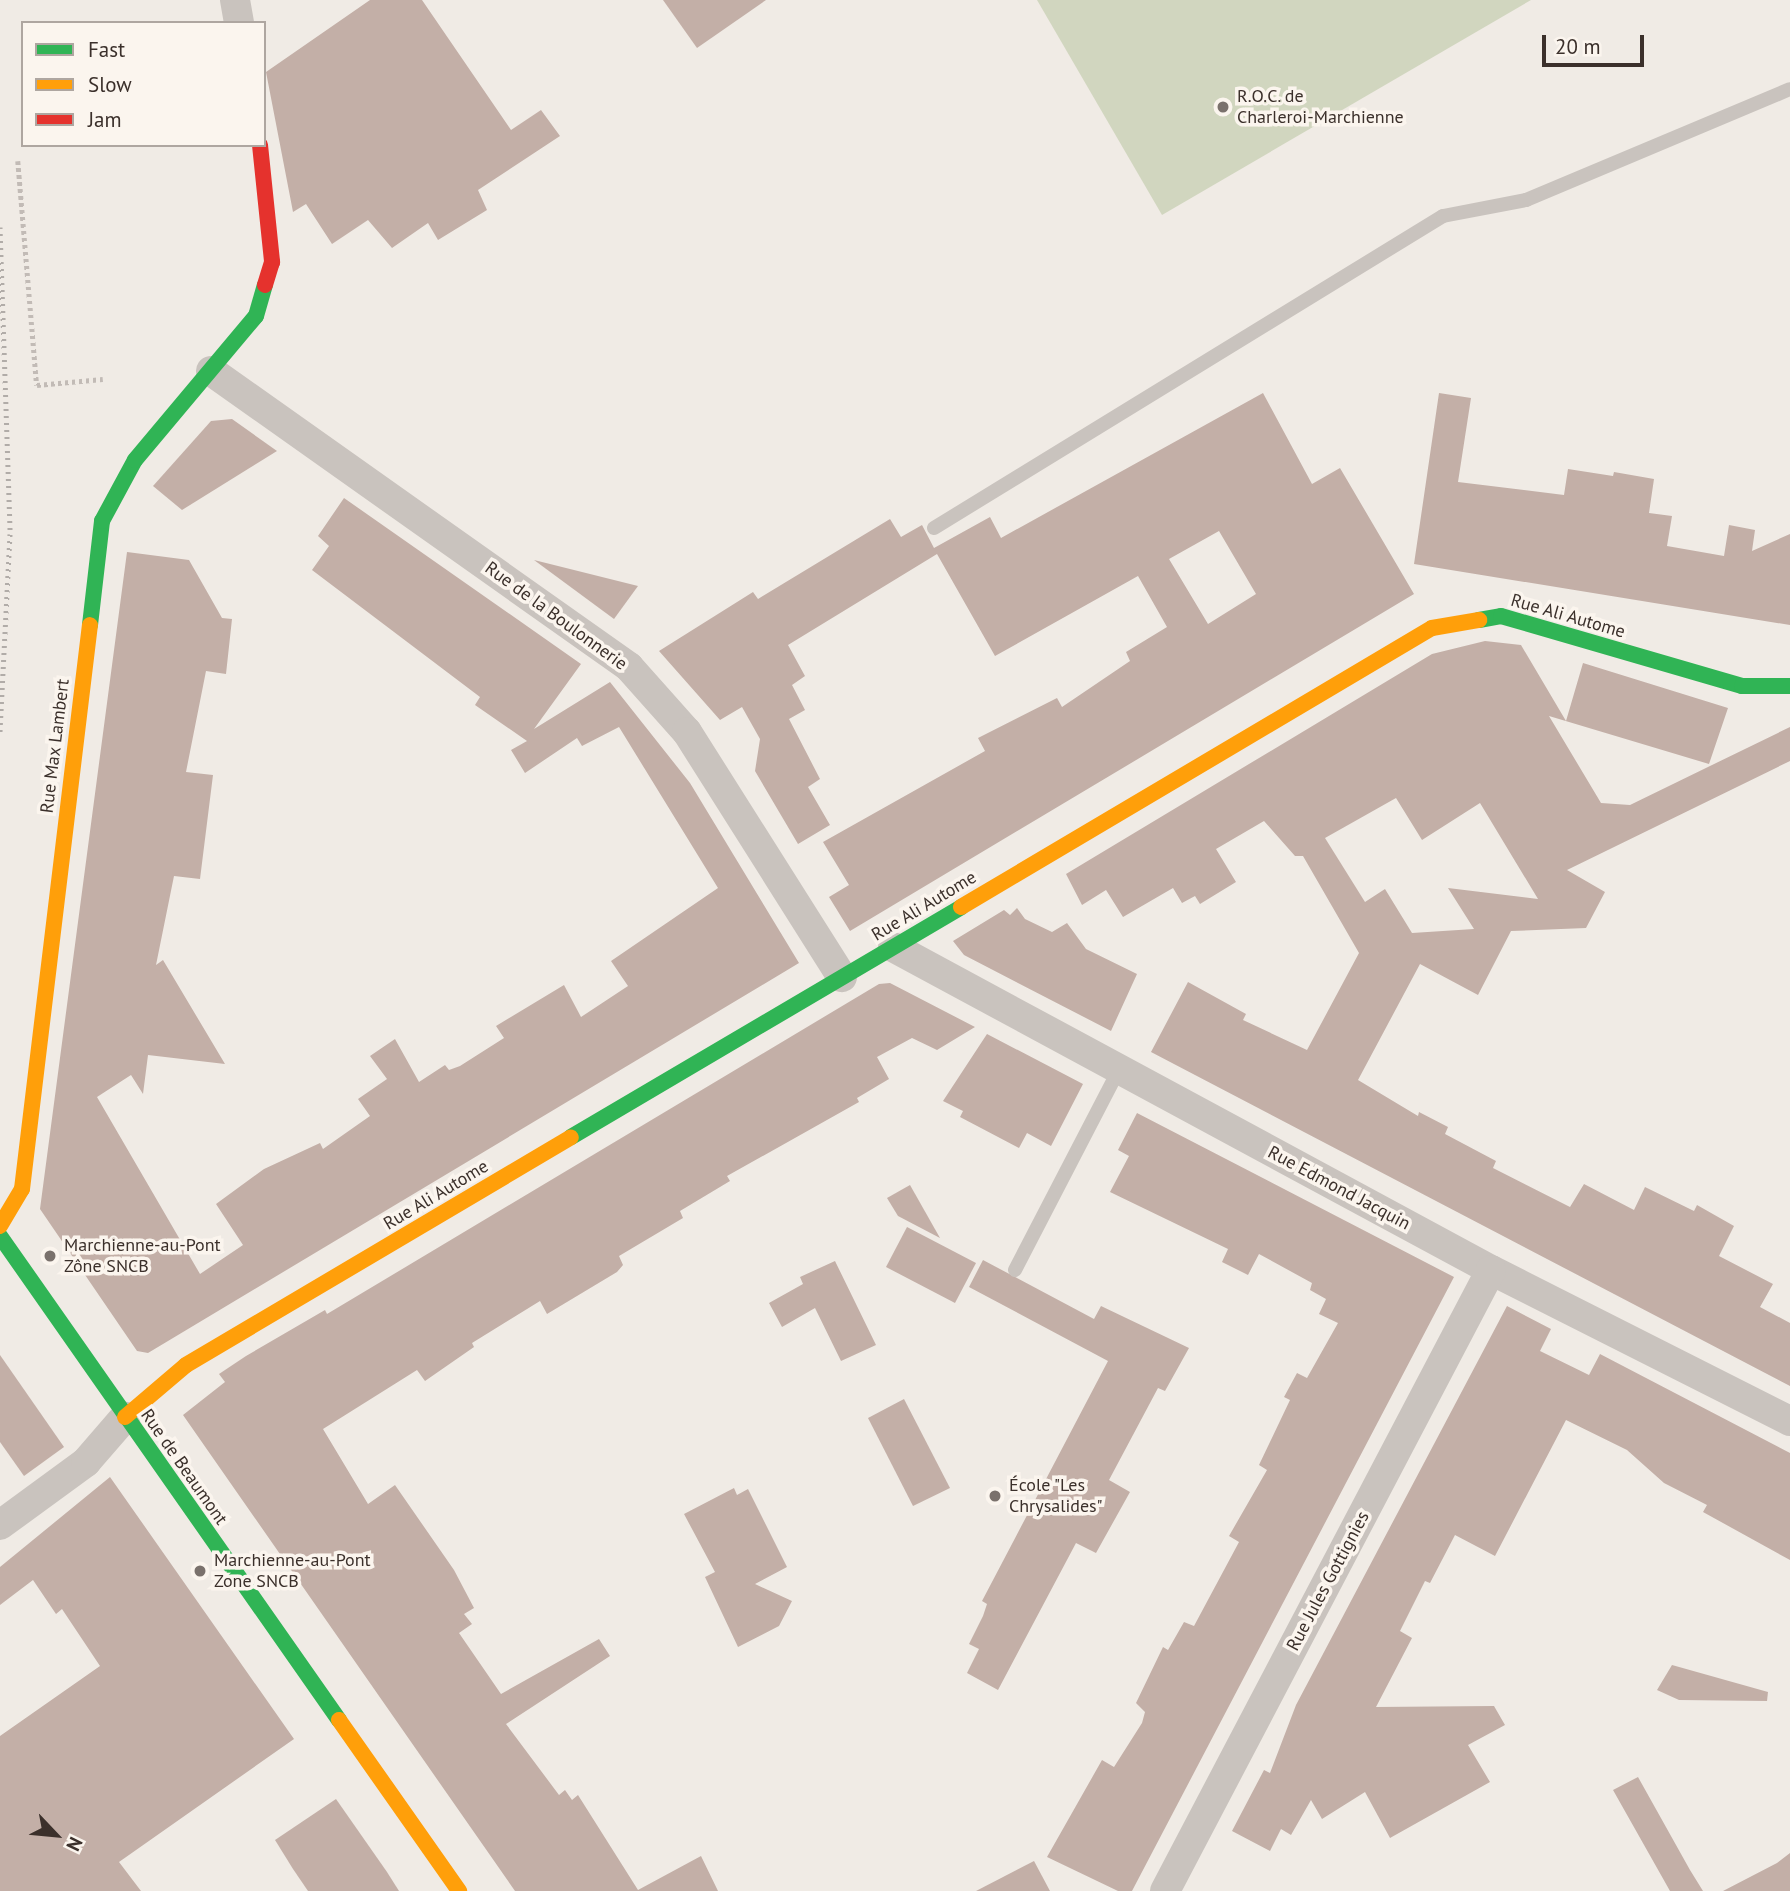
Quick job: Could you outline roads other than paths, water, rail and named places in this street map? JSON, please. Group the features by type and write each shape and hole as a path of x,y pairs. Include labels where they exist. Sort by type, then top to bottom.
{"street":[{"path":"235,0 239,21"},
{"name":"Rue Max Lambert","path":"0,1226 22,1189 102,521 135,460 256,316 272,262 260,147"},
{"name":"Rue de la Boulonnerie","path":"211,371 629,667 687,732 842,977"},
{"name":"Rue Ali Autome","path":"125,1418 186,1365 1432,628 1501,616 1742,686 1790,686"},
{"name":"Rue Edmond Jacquin","path":"893,947 1491,1270 1790,1421"},
{"name":"Rue de Beaumont","path":"0,1236 459,1891"},
{"name":"Rue Jules Gottignies","path":"1165,1891 1491,1270"},
{"path":"0,1525 86,1462 125,1418"}],"lane":[{"path":"934,528 1443,216 1526,200 1790,89"},
{"path":"1015,1270 1119,1069"}],"railway":[{"path":"0,227 10,534 0,734"}],"place":[{"name":"R.O.C. de Charleroi-Marchienne","path":"1223,107"},
{"name":"Marchienne-au-Pont Zône SNCB","path":"50,1256"},
{"name":"École \"Les Chrysalides\"","path":"995,1496"},
{"name":"Marchienne-au-Pont Zone SNCB","path":"200,1571"}]}
